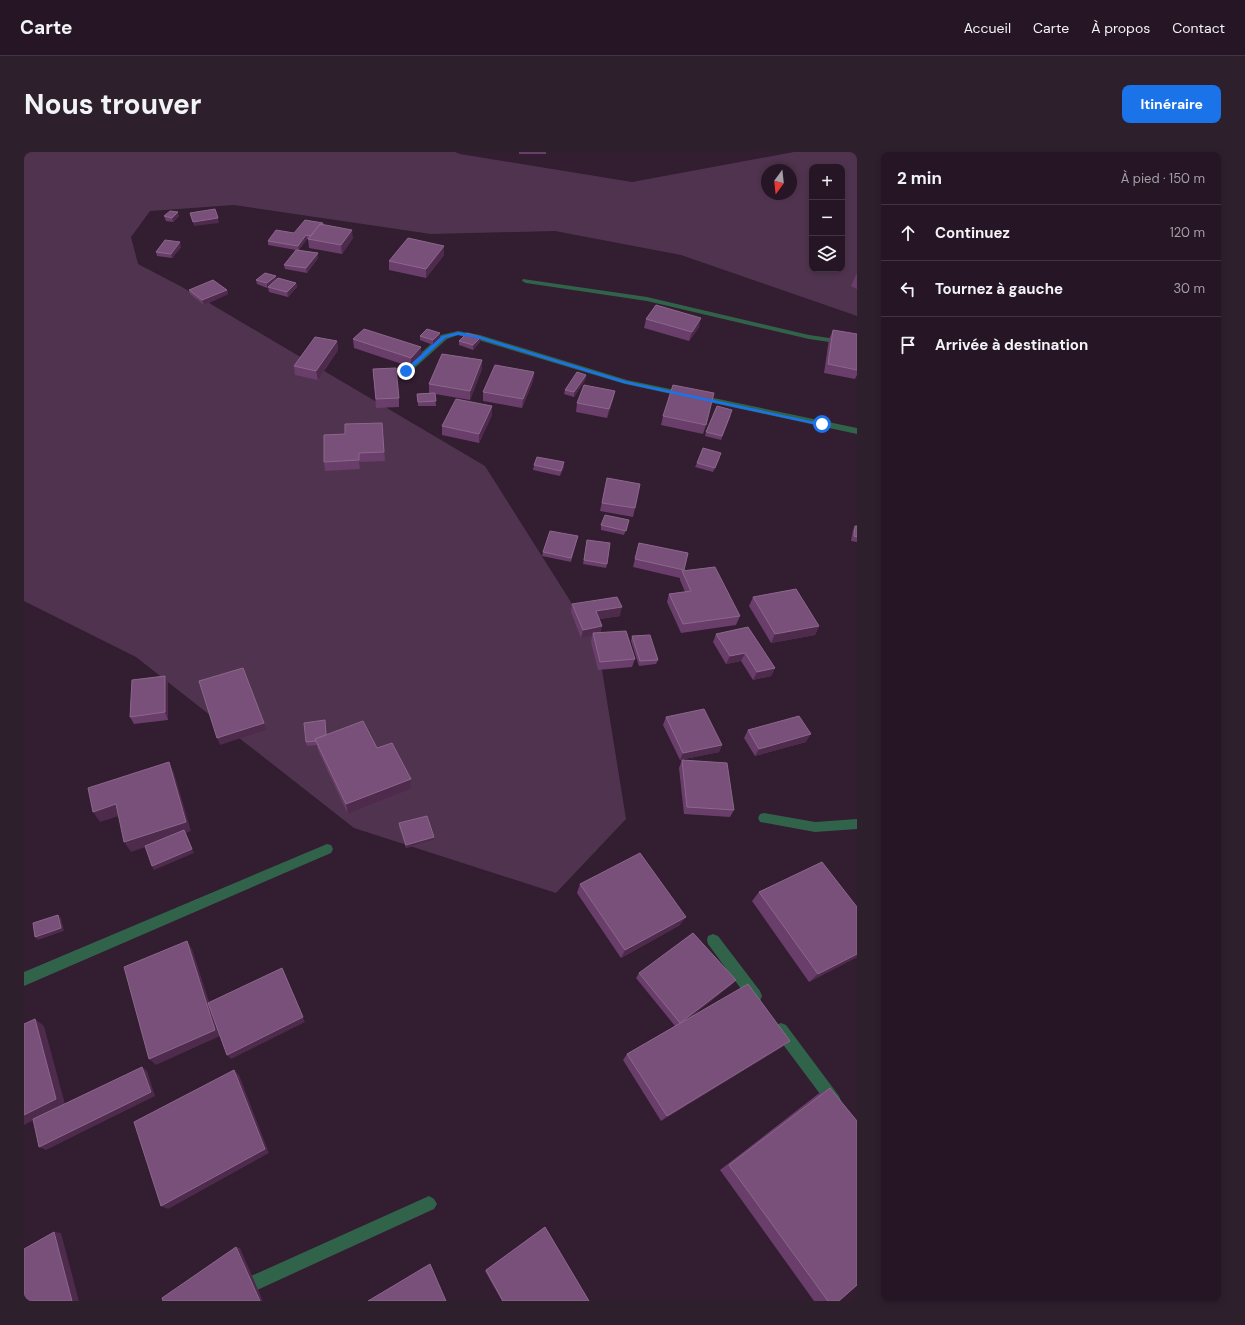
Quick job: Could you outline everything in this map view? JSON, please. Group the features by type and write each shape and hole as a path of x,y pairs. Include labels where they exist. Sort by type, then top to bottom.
{"street":[{"path":"526,281 647,299 809,337 857,344"},
{"path":"406,371 444,337 458,333 477,337 625,382 857,431"},
{"path":"764,818 815,827 857,824"},
{"path":"24,979 327,850"},
{"path":"713,940 764,1008"},
{"path":"773,1020 843,1114"},
{"path":"215,1301 429,1204"}],"shaded area":[{"path":"24,152 455,152 632,182 794,152 857,152 857,316 681,255 555,231 431,234 234,205 150,211 131,237 138,264 182,287 485,466 598,645 626,819 556,893 354,828 136,657 24,601"}],"building":[{"path":"215,209 218,218 193,222 190,213"},
{"path":"170,211 178,212 172,218 164,216"},
{"path":"305,220 323,223 322,225 320,224 311,236 306,235 298,246 268,241 276,230 294,233"},
{"path":"320,224 352,230 341,245 308,239"},
{"path":"408,238 444,246 426,269 389,261"},
{"path":"165,240 180,242 171,254 156,252"},
{"path":"296,250 318,253 306,268 284,265"},
{"path":"265,273 276,276 267,283 256,280"},
{"path":"278,278 296,283 287,292 268,287"},
{"path":"213,280 227,290 202,300 189,290"},
{"path":"656,305 701,318 692,332 646,319"},
{"path":"364,329 421,347 411,358 353,339"},
{"path":"427,329 440,333 433,340 420,336"},
{"path":"833,330 857,334 857,370 828,364"},
{"path":"467,333 481,337 473,345 459,341"},
{"path":"315,337 337,341 316,371 294,366"},
{"path":"442,354 482,360 470,391 429,384"},
{"path":"495,365 534,372 523,399 483,392"},
{"path":"396,368 399,398 376,399 373,369"},
{"path":"577,372 586,375 574,392 565,390"},
{"path":"584,385 615,391 609,409 577,403"},
{"path":"673,385 714,393 706,425 663,416"},
{"path":"435,393 436,401 418,402 417,394"},
{"path":"456,399 492,406 479,434 442,426"},
{"path":"717,406 732,410 722,436 706,432"},
{"path":"382,423 384,452 359,453 359,460 324,462 324,435 345,434 345,424"},
{"path":"703,448 721,453 715,468 697,463"},
{"path":"537,457 564,462 561,471 534,465"},
{"path":"607,478 640,484 635,508 602,503"},
{"path":"605,515 629,520 626,531 601,525"},
{"path":"855,526 857,526 857,537 854,536"},
{"path":"550,531 578,536 571,558 543,552"},
{"path":"587,540 610,543 607,564 584,560"},
{"path":"639,543 688,553 684,570 635,559"},
{"path":"715,567 740,616 683,624 669,594 691,591 682,571"},
{"path":"796,589 819,626 775,634 753,597"},
{"path":"617,597 622,607 596,611 602,626 583,630 572,604"},
{"path":"748,627 775,668 757,672 745,653 730,656 716,634"},
{"path":"626,631 635,659 600,662 593,633"},
{"path":"650,635 658,660 640,661 632,636"},
{"path":"243,668 264,723 217,738 199,681"},
{"path":"165,676 165,712 130,717 132,680"},
{"path":"704,709 722,745 683,753 666,717"},
{"path":"799,716 811,734 759,749 748,730"},
{"path":"325,720 326,735 315,739 316,741 306,742 304,723"},
{"path":"363,721 377,748 392,743 411,779 346,804 315,739"},
{"path":"682,760 727,763 734,810 687,807"},
{"path":"169,762 186,822 124,842 116,804 93,812 88,788"},
{"path":"427,816 434,837 406,845 399,823"},
{"path":"184,830 192,849 152,866 145,846"},
{"path":"640,853 686,917 625,950 580,884"},
{"path":"822,862 857,907 857,954 818,974 759,892"},
{"path":"58,915 61,928 35,937 33,923"},
{"path":"693,933 736,980 680,1023 639,973"},
{"path":"187,941 215,1030 149,1059 124,967"},
{"path":"282,968 303,1017 227,1055 208,1003"},
{"path":"748,984 790,1041 667,1116 627,1054"},
{"path":"35,1019 56,1099 24,1115 24,1024"},
{"path":"142,1067 151,1092 39,1147 33,1119"},
{"path":"234,1070 265,1149 161,1206 134,1122"},
{"path":"830,1088 857,1121 857,1285 839,1301 828,1301 729,1165"},
{"path":"545,1227 589,1301 503,1301 486,1270"},
{"path":"54,1232 72,1301 24,1301 24,1249"},
{"path":"236,1247 260,1301 163,1301 162,1298"},
{"path":"430,1264 446,1301 368,1301"}],"route":[{"path":"406,371 444,337 458,333 477,337 625,382 822,424"}]}
